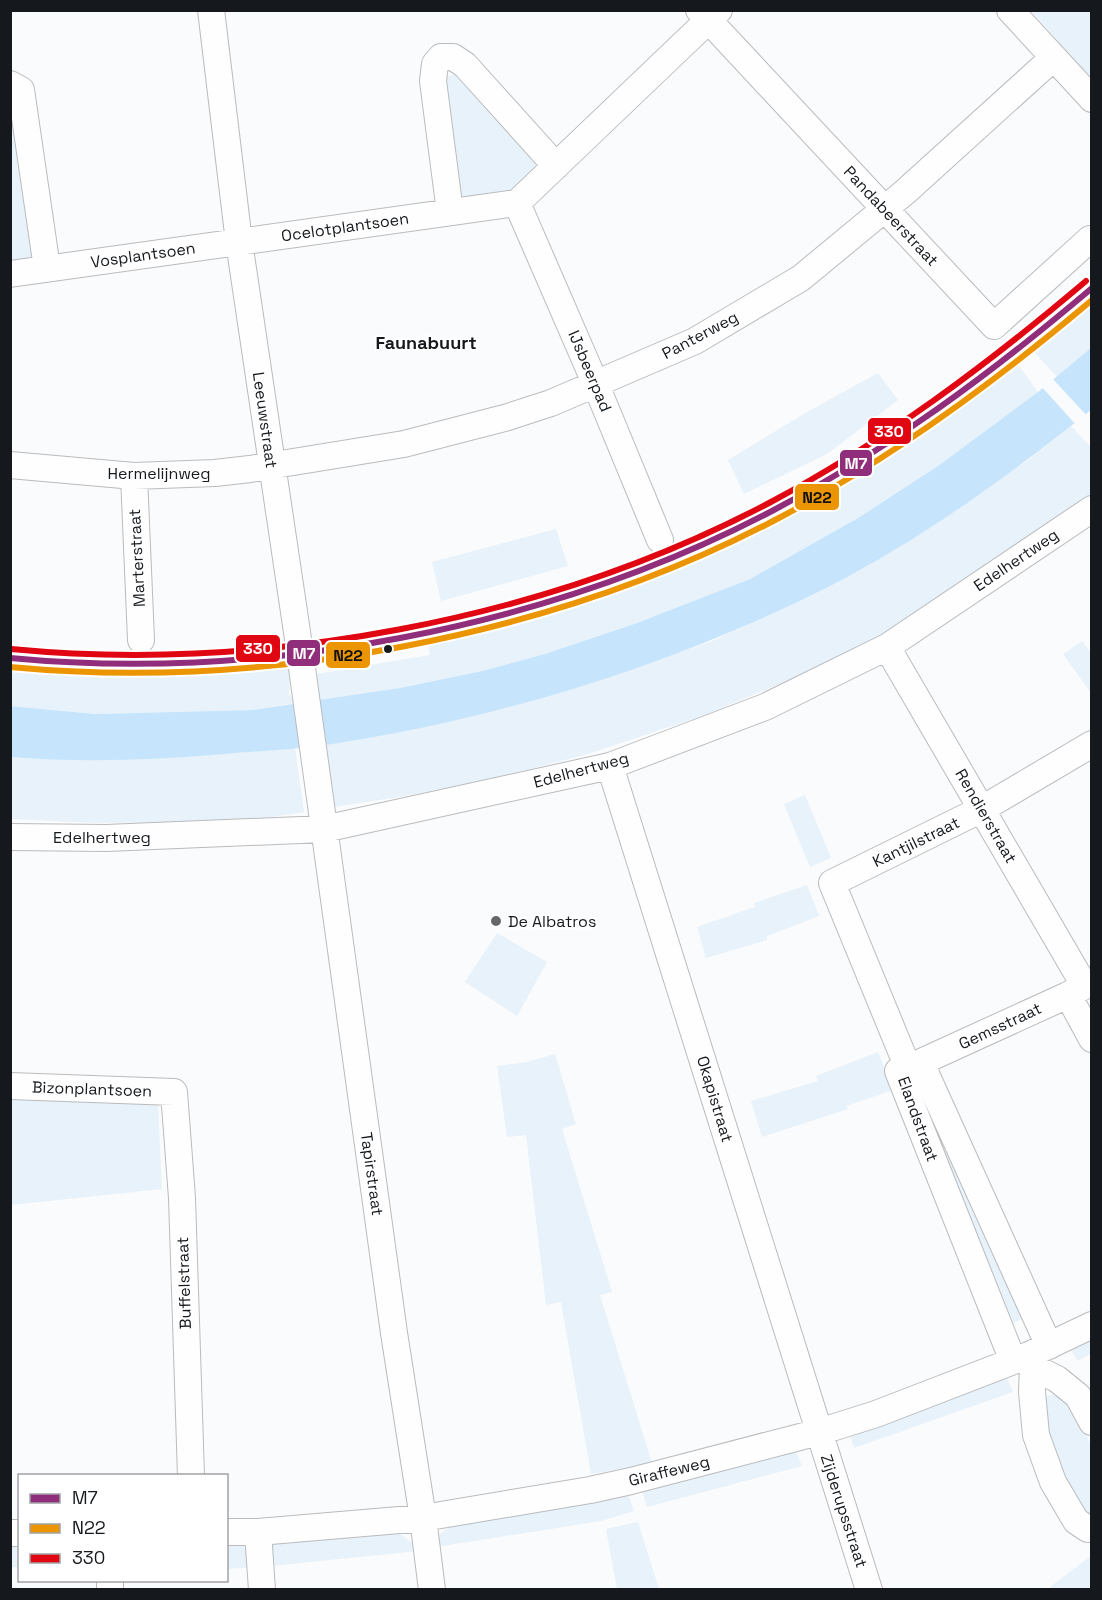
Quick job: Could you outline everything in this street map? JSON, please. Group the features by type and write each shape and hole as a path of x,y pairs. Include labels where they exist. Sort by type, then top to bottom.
{"street":[{"name":"Leeuwstraat","path":"211,10 239,242 324,829"},
{"path":"1010,10 1092,99"},
{"path":"517,203 709,14"},
{"name":"Pandabeerstraat","path":"709,14 994,326 1090,240"},
{"path":"450,212 433,81 435,64 441,57 453,57 465,65 556,166"},
{"name":"Panterweg","path":"271,466 404,444 508,417 551,404 695,341 801,278 884,208 1053,58"},
{"path":"10,84 21,90 47,268"},
{"name":"Ocelotplantsoen","path":"239,242 517,203"},
{"name":"IJsbeerpad","path":"517,203 660,540"},
{"name":"Vosplantsoen","path":"10,274 239,242"},
{"name":"Hermelijnweg","path":"10,465 134,476 215,473 271,466"},
{"name":"Marterstraat","path":"134,476 141,640"},
{"name":"Edelhertweg","path":"10,837 106,838 324,829 610,766 765,707 887,647 1092,509"},
{"name":"Rendierstraat","path":"887,647 982,809 1081,988 1092,1039"},
{"name":"Kantjilstraat","path":"832,883 982,809 1092,744"},
{"name":"Okapistraat","path":"610,766 819,1432"},
{"name":"Tapirstraat","path":"324,829 432,1590"},
{"name":"Elandstraat","path":"832,883 915,1065 1031,1357"},
{"name":"Gemsstraat","path":"915,1065 1081,988"},
{"name":"Elandstraat","path":"915,1065 898,1071 1031,1357"},
{"name":"Bizonplantsoen","path":"10,1086 174,1092"},
{"name":"Buffelstraat","path":"174,1092 182,1198 191,1474"},
{"name":"Giraffeweg","path":"228,1532 258,1532 423,1518 590,1490 819,1432 876,1414 1031,1357 1092,1325"},
{"path":"1031,1357 1078,1396 1092,1422"},
{"path":"1031,1357 1036,1435 1053,1482 1076,1521 1092,1529"},
{"name":"Zijderupsstraat","path":"819,1432 869,1590"},
{"path":"258,1532 262,1590"}],"shaded area":[{"path":"1031,11 1091,11 1091,90 1054,49 1055,37"},
{"path":"463,73 543,164 513,196 457,203 442,81 448,76"},
{"path":"10,107 36,257 10,267"},
{"path":"1091,301 1091,348 1057,377 1035,353"},
{"path":"1017,363 1038,392 938,466 858,518 750,579 637,623 545,654 482,671 400,688 318,701 316,674 430,655 428,642 501,625 621,587 706,552 853,476 951,412"},
{"path":"878,373 898,400 827,454 744,494 728,460 807,412"},
{"path":"1071,426 1091,447 1091,495 1070,512 906,621 815,669 705,715 588,754 495,778 406,796 327,808 318,746 466,718 552,694 710,642 798,601 1027,461"},
{"path":"556,529 568,566 441,601 432,562"},
{"path":"1082,641 1091,653 1091,693 1063,654"},
{"path":"288,664 290,689 288,691 294,703 253,710 95,714 11,706 10,667 80,672 149,672 219,670"},
{"path":"295,748 304,812 245,821 99,823 11,819 10,757 117,759"},
{"path":"805,795 831,858 810,867 784,804"},
{"path":"807,885 819,916 767,936 767,940 706,958 697,927 755,907 754,903"},
{"path":"497,933 547,962 517,1016 465,982"},
{"path":"878,1052 893,1090 846,1106 848,1109 762,1137 751,1101 818,1081 816,1076"},
{"path":"555,1054 576,1124 562,1129 612,1292 600,1295 652,1463 591,1474 561,1302 546,1305 526,1135 507,1137 497,1066 527,1062"},
{"path":"921,1080 1027,1316 1007,1326 910,1083"},
{"path":"11,1100 158,1103 162,1189 11,1205"},
{"path":"1091,1335 1091,1354 1077,1361 1069,1346"},
{"path":"1006,1376 1013,1392 854,1448 849,1433"},
{"path":"1058,1393 1074,1405 1091,1446 1091,1517 1086,1514 1063,1472 1046,1426 1045,1397"},
{"path":"795,1449 802,1466 647,1507 641,1488"},
{"path":"627,1492 634,1511 601,1521 436,1547 440,1534 455,1523"},
{"path":"638,1522 659,1589 617,1589 606,1529"},
{"path":"392,1528 418,1547 418,1551 271,1566 270,1539"},
{"path":"252,1540 254,1567 228,1569 228,1541"},
{"path":"10,1541 18,1541 18,1567 11,1567"},
{"path":"1091,1556 1091,1589 1048,1589 1050,1587"}],"water":[{"path":"1091,348 1091,410 997,482 899,547 830,586 770,615 646,665 516,705 450,722 319,746 145,759 65,760 11,757 10,706 95,714 253,710 400,688 482,671 545,654 637,623 750,579 858,518 938,466 1038,392"}],"pier":[{"path":"1052,378 1088,417 1077,426 1041,386"}],"transit line":[{"name":"330","path":"11,649 106,654 204,653 302,644 400,629 497,607 591,579 682,544 769,503 812,479 933,401 1011,343 1086,281"},
{"name":"M7","path":"10,658 106,663 204,662 303,653 401,638 499,616 594,587 685,552 772,511 857,462 938,409 1092,288"},
{"name":"N22","path":"10,667 106,672 205,671 305,662 404,646 503,624 598,595 690,560 777,519 861,471 979,390 1092,300"}],"place":[{"name":"De Albatros","path":"496,921"}],"district":[{"name":"Faunabuurt","path":"426,342"}]}
